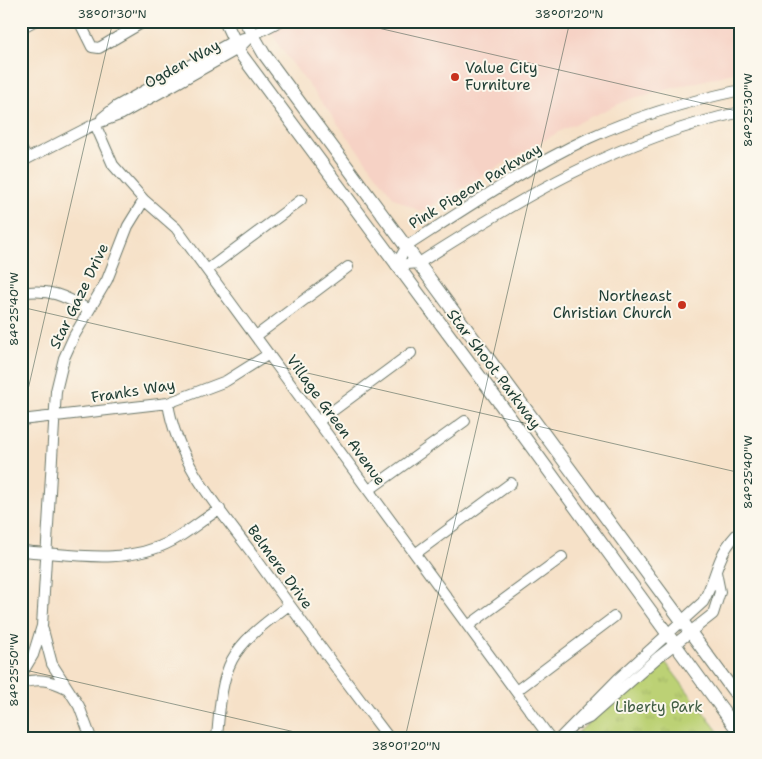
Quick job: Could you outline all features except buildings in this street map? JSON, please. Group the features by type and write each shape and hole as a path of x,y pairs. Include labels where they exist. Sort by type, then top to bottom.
{"street":[{"path":"21,28 34,21"},
{"path":"79,21 92,47 99,48 145,21"},
{"name":"Star Shoot Parkway","path":"225,21 236,45 741,735"},
{"name":"Star Shoot Parkway","path":"245,21 251,36 741,701"},
{"name":"Ogden Way","path":"24,160 95,124 117,106 280,21"},
{"name":"Pink Pigeon Parkway","path":"396,265 406,246 526,171 591,137 672,107 741,90"},
{"path":"396,265 419,263 548,184 588,164 638,142 741,112"},
{"name":"Village Green Avenue","path":"95,124 113,164 144,200 176,228 550,738"},
{"path":"21,148 24,160"},
{"name":"Star Gaze Drive","path":"21,675 33,655 42,626 56,391 64,358 107,280 128,226 144,200"},
{"path":"207,270 301,200"},
{"path":"256,336 348,267"},
{"path":"21,293 40,290 67,297 89,310"},
{"path":"319,421 411,353"},
{"name":"Franks Way","path":"21,420 54,418 168,403 226,381 269,354"},
{"name":"Belmere Drive","path":"168,403 170,420 180,448 220,509 289,606 389,738"},
{"path":"369,490 465,421"},
{"path":"415,554 511,483"},
{"path":"21,551 105,557 146,551 173,541 220,509"},
{"path":"686,628 703,602 724,549 739,536"},
{"path":"468,626 562,557"},
{"path":"560,738 575,725 586,710 611,686 686,628 713,614 718,606 720,592 716,572"},
{"path":"218,738 224,679 233,655 248,637 289,606"},
{"path":"516,691 614,617"},
{"path":"42,626 52,664 85,719 91,738"},
{"path":"21,683 34,679 45,680 67,689"}],"shaded area":[{"path":"265,21 741,21 741,71 630,99 562,130 421,212 394,198 279,46"}],"green space":[{"name":"Liberty Park","path":"666,663 723,738 572,738 613,701"}],"place":[{"name":"Value City Furniture","path":"455,77"},
{"name":"Northeast Christian Church","path":"682,305"}]}
